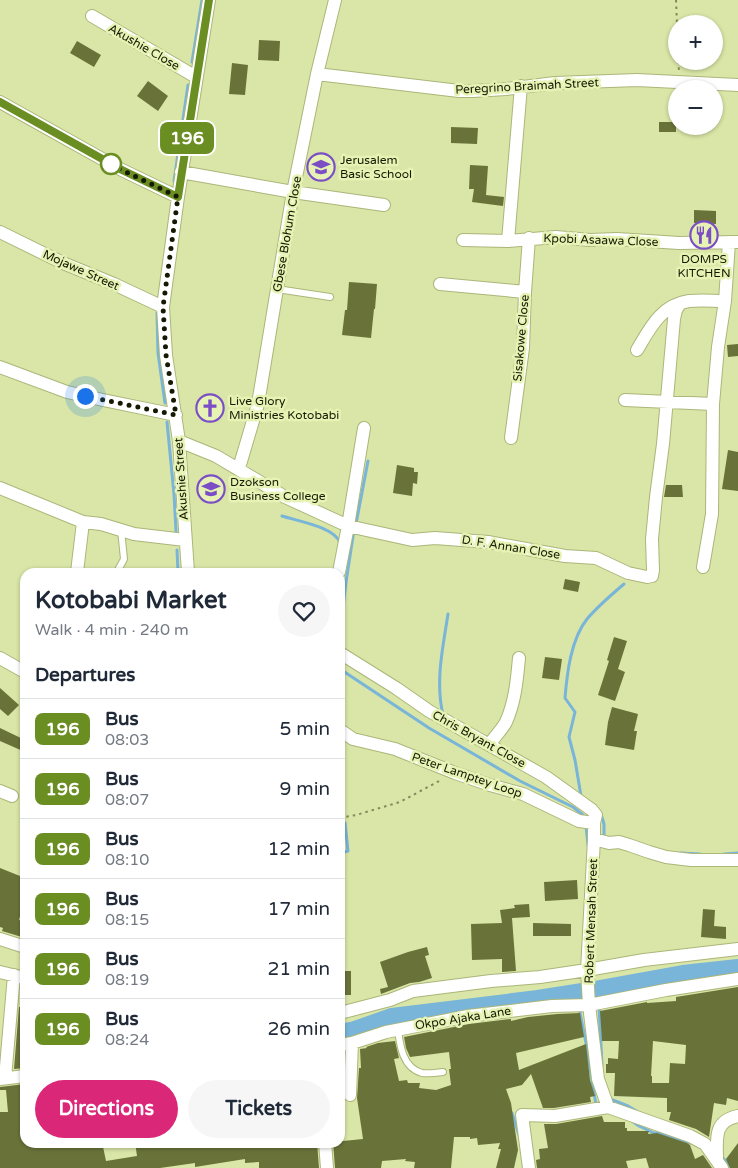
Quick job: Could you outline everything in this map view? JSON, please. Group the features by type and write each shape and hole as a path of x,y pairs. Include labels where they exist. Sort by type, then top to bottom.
{"street":[{"name":"Akushie Street","path":"188,568 179,441 166,355 163,307 209,0"},
{"name":"Gbese Blohum Close","path":"239,468 258,404 293,192 317,74 335,0"},
{"name":"Akushie Close","path":"92,16 196,77"},
{"name":"Peregrino Braimah Street","path":"317,74 459,91 555,83 637,80 738,85"},
{"path":"508,241 521,86"},
{"path":"0,102 122,170 178,197"},
{"path":"182,172 293,192 384,205"},
{"name":"Mojawe Street","path":"0,232 163,307"},
{"name":"Kpobi Asaawa Close","path":"463,240 508,241 556,236 590,240 617,239 679,243 734,242"},
{"name":"Sisakowe Close","path":"511,438 523,348 529,238"},
{"path":"703,567 712,514 713,404 718,347 734,242"},
{"path":"440,284 525,292"},
{"path":"637,350 661,314 671,306 691,301 725,301"},
{"path":"667,402 674,319 680,304"},
{"path":"0,367 67,392 176,415"},
{"path":"625,400 713,404"},
{"name":"D. F. Annan Close","path":"179,441 216,456 285,497 348,526 412,540 435,538 488,542 564,556 596,558 628,573 647,577 652,576 653,570 652,539 667,402"},
{"path":"340,568 364,428"},
{"path":"0,488 83,522 100,524 134,534 185,540"},
{"path":"77,568 83,522"},
{"name":"Chris Bryant Close","path":"345,656 428,711 546,777 592,810 596,815 594,839"},
{"path":"0,658 20,669"},
{"path":"489,745 505,723 512,703 517,684 519,658"},
{"name":"Peter Lamptey Loop","path":"345,733 353,739 395,749 454,773 523,794 579,821 594,823"},
{"path":"594,839 608,843 619,842 666,857 698,860 738,860"},
{"name":"Robert Mensah Street","path":"594,839 587,970 589,1005 598,1079 608,1107"},
{"path":"0,939 20,945"},
{"path":"345,1012 390,1000 414,991 540,977 644,960 738,949"},
{"path":"0,972 19,977 3,1078 20,1076"},
{"name":"Okpo Ajaka Lane","path":"346,1044 386,1032 468,1016 552,1006 589,1005 666,990 738,979"},
{"path":"346,1044 350,1095"},
{"path":"529,1168 522,1115 555,1116 608,1107 690,1136 705,1144 719,1164"},
{"path":"719,1164 719,1127 725,1120 738,1116"},
{"path":"325,1148 327,1168"}],"lane":[{"path":"277,289 330,297"},
{"path":"119,568 124,559 121,529"},
{"path":"398,1030 404,1058 412,1069 424,1073 443,1072"}],"path":[{"path":"676,0 677,15"},
{"path":"345,817 400,802 454,773"}],"building":[{"path":"259,40 280,41 279,61 258,60"},
{"path":"77,41 101,55 94,67 70,53"},
{"path":"232,63 248,65 245,95 229,94"},
{"path":"148,81 168,96 158,111 137,96"},
{"path":"659,122 668,122 668,132 659,132"},
{"path":"451,127 478,128 477,144 451,143"},
{"path":"470,165 488,166 486,195 504,197 503,206 472,202 474,189 469,189"},
{"path":"694,210 716,211 716,224 694,223"},
{"path":"349,282 377,284 371,338 342,335 345,310 347,310"},
{"path":"738,344 738,356 728,357 727,345"},
{"path":"728,450 738,452 738,491 722,489"},
{"path":"397,465 414,468 414,472 418,472 417,484 413,483 412,496 393,493"},
{"path":"666,485 682,485 683,497 664,497"},
{"path":"565,579 580,582 578,592 563,589"},
{"path":"614,637 627,641 618,669 625,672 615,701 598,695 609,661 607,660"},
{"path":"545,657 562,659 559,680 542,678"},
{"path":"0,688 19,705 8,716 0,709"},
{"path":"612,707 638,714 634,731 637,731 634,750 605,745"},
{"path":"0,728 20,738 20,750 0,741"},
{"path":"0,868 20,876 20,936 2,931 3,928 0,927"},
{"path":"577,880 578,899 545,901 544,882"},
{"path":"529,904 530,917 512,918 516,971 502,972 502,959 472,960 471,924 502,923 500,910 515,908 514,905"},
{"path":"703,909 715,910 714,926 726,927 726,939 701,937"},
{"path":"533,923 571,924 571,936 533,936"},
{"path":"427,947 429,955 425,956 432,978 410,983 381,994 380,989 388,987 380,962"},
{"path":"345,971 351,971 351,995 345,995"},
{"path":"738,987 738,1101 727,1098 726,1105 714,1103 709,1137 696,1129 669,1120 671,1112 667,1112 667,1098 614,1096 615,1073 606,1073 608,1058 618,1059 619,1041 602,1041 600,1011 647,1002 676,1001 676,997","holes":["653,1041 686,1045 685,1064 670,1063 669,1083 652,1083"]},
{"path":"19,1007 20,1007 20,1068 14,1069"},
{"path":"580,1013 584,1037 516,1053 519,1070 586,1044 590,1080 595,1096 590,1097 591,1102 543,1108 531,1074 522,1085 506,1089 511,1103 518,1150 514,1168 496,1168 501,1149 498,1149 500,1143 478,1145 477,1138 454,1137 451,1168 414,1168 415,1162 405,1161 406,1159 382,1161 381,1168 335,1168 333,1148 345,1148 345,1141 363,1139 357,1098 359,1068 361,1068 360,1049 378,1043 395,1041 399,1058 394,1059 399,1081 407,1080 408,1083 420,1083 419,1088 436,1090 451,1085 449,1052 410,1057 404,1037 469,1024 511,1019 511,1021 557,1014"},
{"path":"20,1085 20,1148 103,1148 106,1161 137,1156 136,1148 317,1148 319,1168 259,1168 259,1162 245,1163 245,1159 195,1167 195,1163 160,1168 0,1168 0,1112 8,1112 6,1090 0,1090 0,1087"},
{"path":"602,1116 604,1122 625,1122 627,1131 649,1131 648,1134 657,1133 687,1143 690,1145 695,1159 703,1155 712,1168 649,1168 646,1158 626,1161 628,1168 537,1168 536,1160 540,1159 539,1149 548,1148 544,1124 556,1124"},
{"path":"738,1143 738,1168 730,1168 726,1159"}],"waterway":[{"path":"192,62 202,0"},
{"path":"174,181 188,85"},
{"path":"157,313 158,353 165,403"},
{"path":"167,422 176,531"},
{"path":"356,524 368,461"},
{"path":"282,516 323,529 337,537 340,543"},
{"path":"345,590 354,530"},
{"path":"177,550 178,568"},
{"path":"581,796 569,737 575,712 565,698 571,657 577,636 587,619 624,584"},
{"path":"443,715 440,677 448,614"},
{"path":"345,672 429,728 520,781 573,807 584,818"},
{"path":"601,814 604,824 604,837"},
{"path":"345,823 348,851 345,852"},
{"path":"586,826 588,845"},
{"path":"681,853 700,854"},
{"path":"724,854 738,853"},
{"path":"345,1033 392,1018 538,1000 683,975 738,969"},
{"path":"559,997 568,1001"},
{"path":"599,1006 602,1065"},
{"path":"579,1008 596,1105"},
{"path":"610,1099 638,1112"},
{"path":"512,1113 519,1135"},
{"path":"632,1121 654,1133 660,1133 691,1143"},
{"path":"721,1156 732,1168"}],"bus line":[{"name":"196","path":"0,102 122,170 178,197 209,0"}],"place":[{"name":"Jerusalem Basic School","path":"321,167"},
{"name":"DOMPS KITCHEN","path":"704,235"},
{"name":"Live Glory Ministries Kotobabi","path":"210,408"},
{"name":"Dzokson Business College","path":"211,489"}],"route":[{"path":"85,396 176,415 166,355 163,307 178,197 107,162 111,164"}]}
